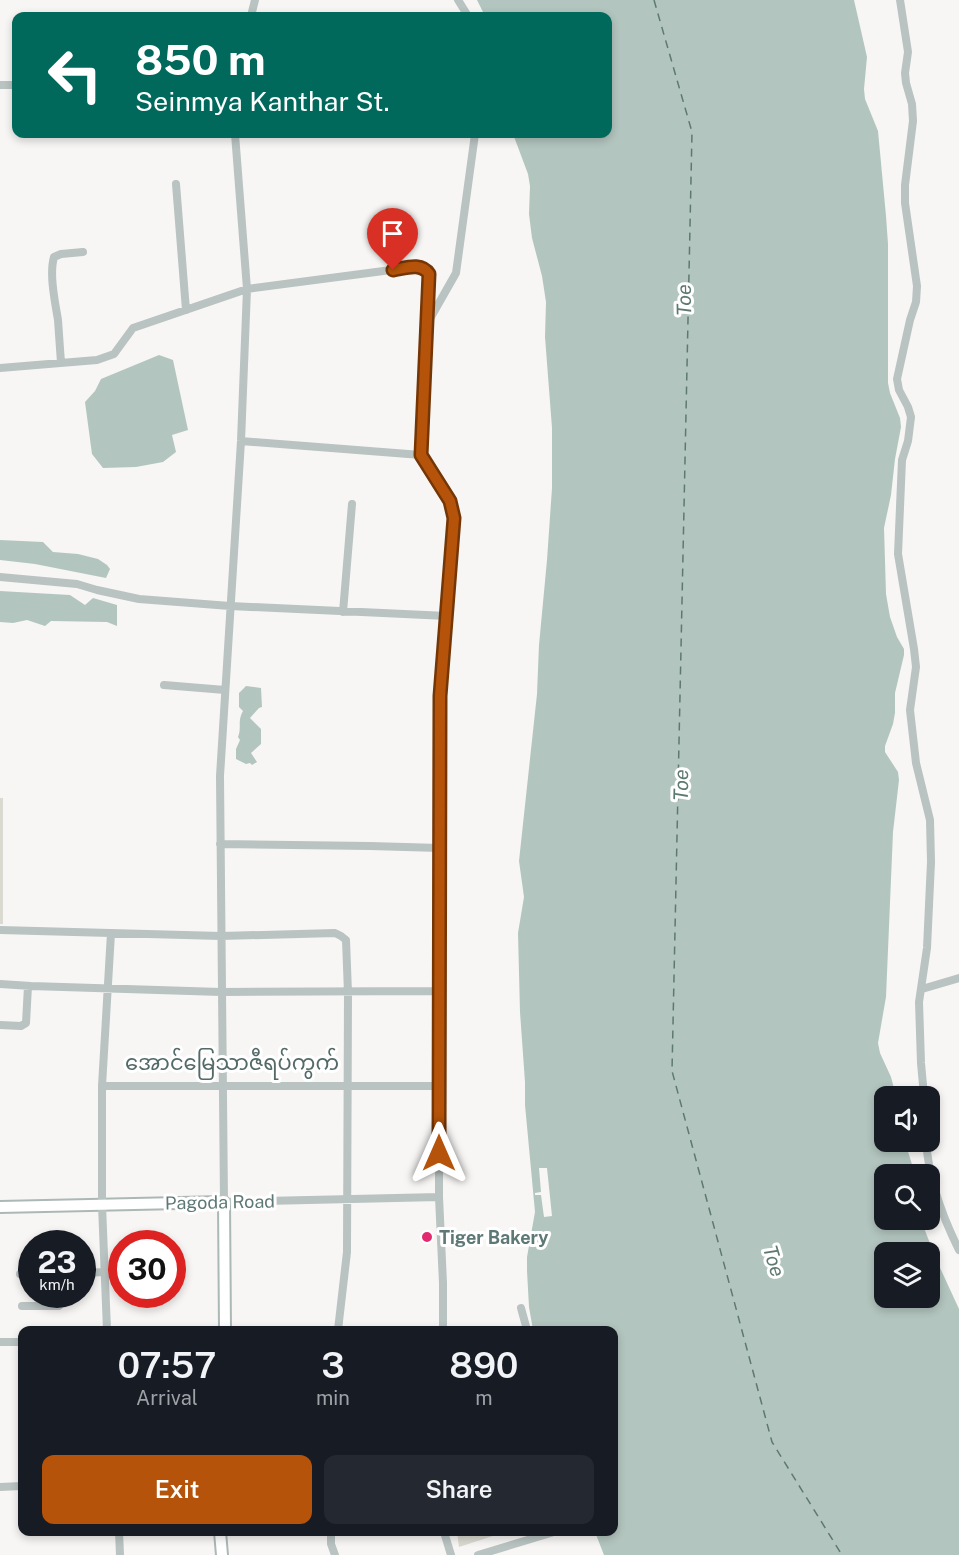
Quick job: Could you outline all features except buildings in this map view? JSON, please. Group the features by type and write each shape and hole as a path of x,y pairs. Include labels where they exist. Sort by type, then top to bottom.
{"main road":[{"name":"Pagoda Road","path":"0,1207 224,1202"},
{"path":"224,1202 225,1326"},
{"path":"220,1536 222,1555"}],"street":[{"path":"900,0 908,52 906,83 912,104 913,121 905,203 917,286 916,302 897,379 899,390 912,417 902,460 898,554 916,667 910,710 916,763 930,820 931,862 927,948 919,1002 923,1086"},
{"path":"224,1202 220,776 241,441 247,290 235,138"},
{"path":"427,326 456,273 474,138"},
{"path":"176,184 186,310"},
{"path":"61,363 53,260 61,254 83,252"},
{"path":"0,368 97,360 114,354 133,328 247,290 414,267 422,267 429,274 421,455 450,501 454,518 440,696 439,1197 443,1326"},
{"path":"241,441 421,455"},
{"path":"343,612 352,504"},
{"path":"0,577 77,584 139,599 230,606 447,616"},
{"path":"164,685 225,690"},
{"path":"220,844 440,848"},
{"path":"0,930 221,936 335,933 346,940 348,993 347,1252 338,1326"},
{"path":"107,1326 102,1205 102,1086 111,933"},
{"path":"921,989 959,978"},
{"path":"0,984 221,992 439,992"},
{"path":"0,1025 21,1026 26,1023 28,986"},
{"path":"102,1086 440,1086"},
{"path":"927,1152 938,1201 959,1250"},
{"name":"Pagoda Road","path":"224,1202 439,1197"},
{"path":"96,1272 105,1272"},
{"path":"521,1308 526,1326"},
{"path":"0,1342 18,1342"},
{"path":"0,1487 18,1486"},
{"path":"119,1536 120,1555"},
{"path":"331,1536 334,1555"},
{"path":"445,1536 451,1555"},
{"path":"478,1555 541,1536"}],"shaded area":[{"path":"0,798 3,798 3,924 0,924"},
{"path":"458,1536 493,1536 459,1547"}],"water":[{"name":"Toe","path":"477,0 854,0 867,57 865,99 878,131 888,244 888,383 901,427 884,528 886,594 890,617 904,649 904,655 895,693 893,724 885,746 885,752 898,772 899,780 893,832 886,997 878,1043 893,1086 874,1086 874,1152 908,1152 912,1164 874,1164 874,1230 925,1230 929,1242 874,1242 874,1308 940,1308 940,1268 959,1309 959,1555 604,1555 597,1536 618,1536 618,1326 532,1326 527,1271 527,1257 535,1212 525,1105 520,1012 518,933 524,897 519,861 537,694 552,488 552,428 545,337 546,302 532,238 529,214 530,186 514,138 612,138 612,12 483,12"},
{"path":"159,355 173,360 188,430 172,435 176,452 163,462 136,467 103,468 92,454 85,402 95,391 101,379"},
{"path":"0,540 43,542 53,552 78,554 98,559 110,569 106,578 35,564 0,560"},
{"path":"0,591 70,595 85,605 93,598 117,605 117,626 107,622 51,621 45,626 27,620 13,623 0,622"},
{"path":"246,686 261,688 262,707 250,718 261,729 261,744 251,753 257,762 252,765 236,759 236,749 240,740 238,737 240,718 243,711 239,707 239,693"}],"pier":[{"path":"539,1168 547,1168 552,1216 544,1217 541,1195 535,1195 541,1192"}],"ferry route":[{"path":"654,0 692,132 672,1071 772,1442 842,1555"}],"place":[{"name":"Tiger Bakery","path":"427,1237"}],"district":[{"name":"အောင်မြေသာဇီရပ်ကွက်","path":"232,1062"}],"route":[{"path":"393,270 422,267 429,274 421,455 450,501 454,518 440,696 439,1153"}]}
